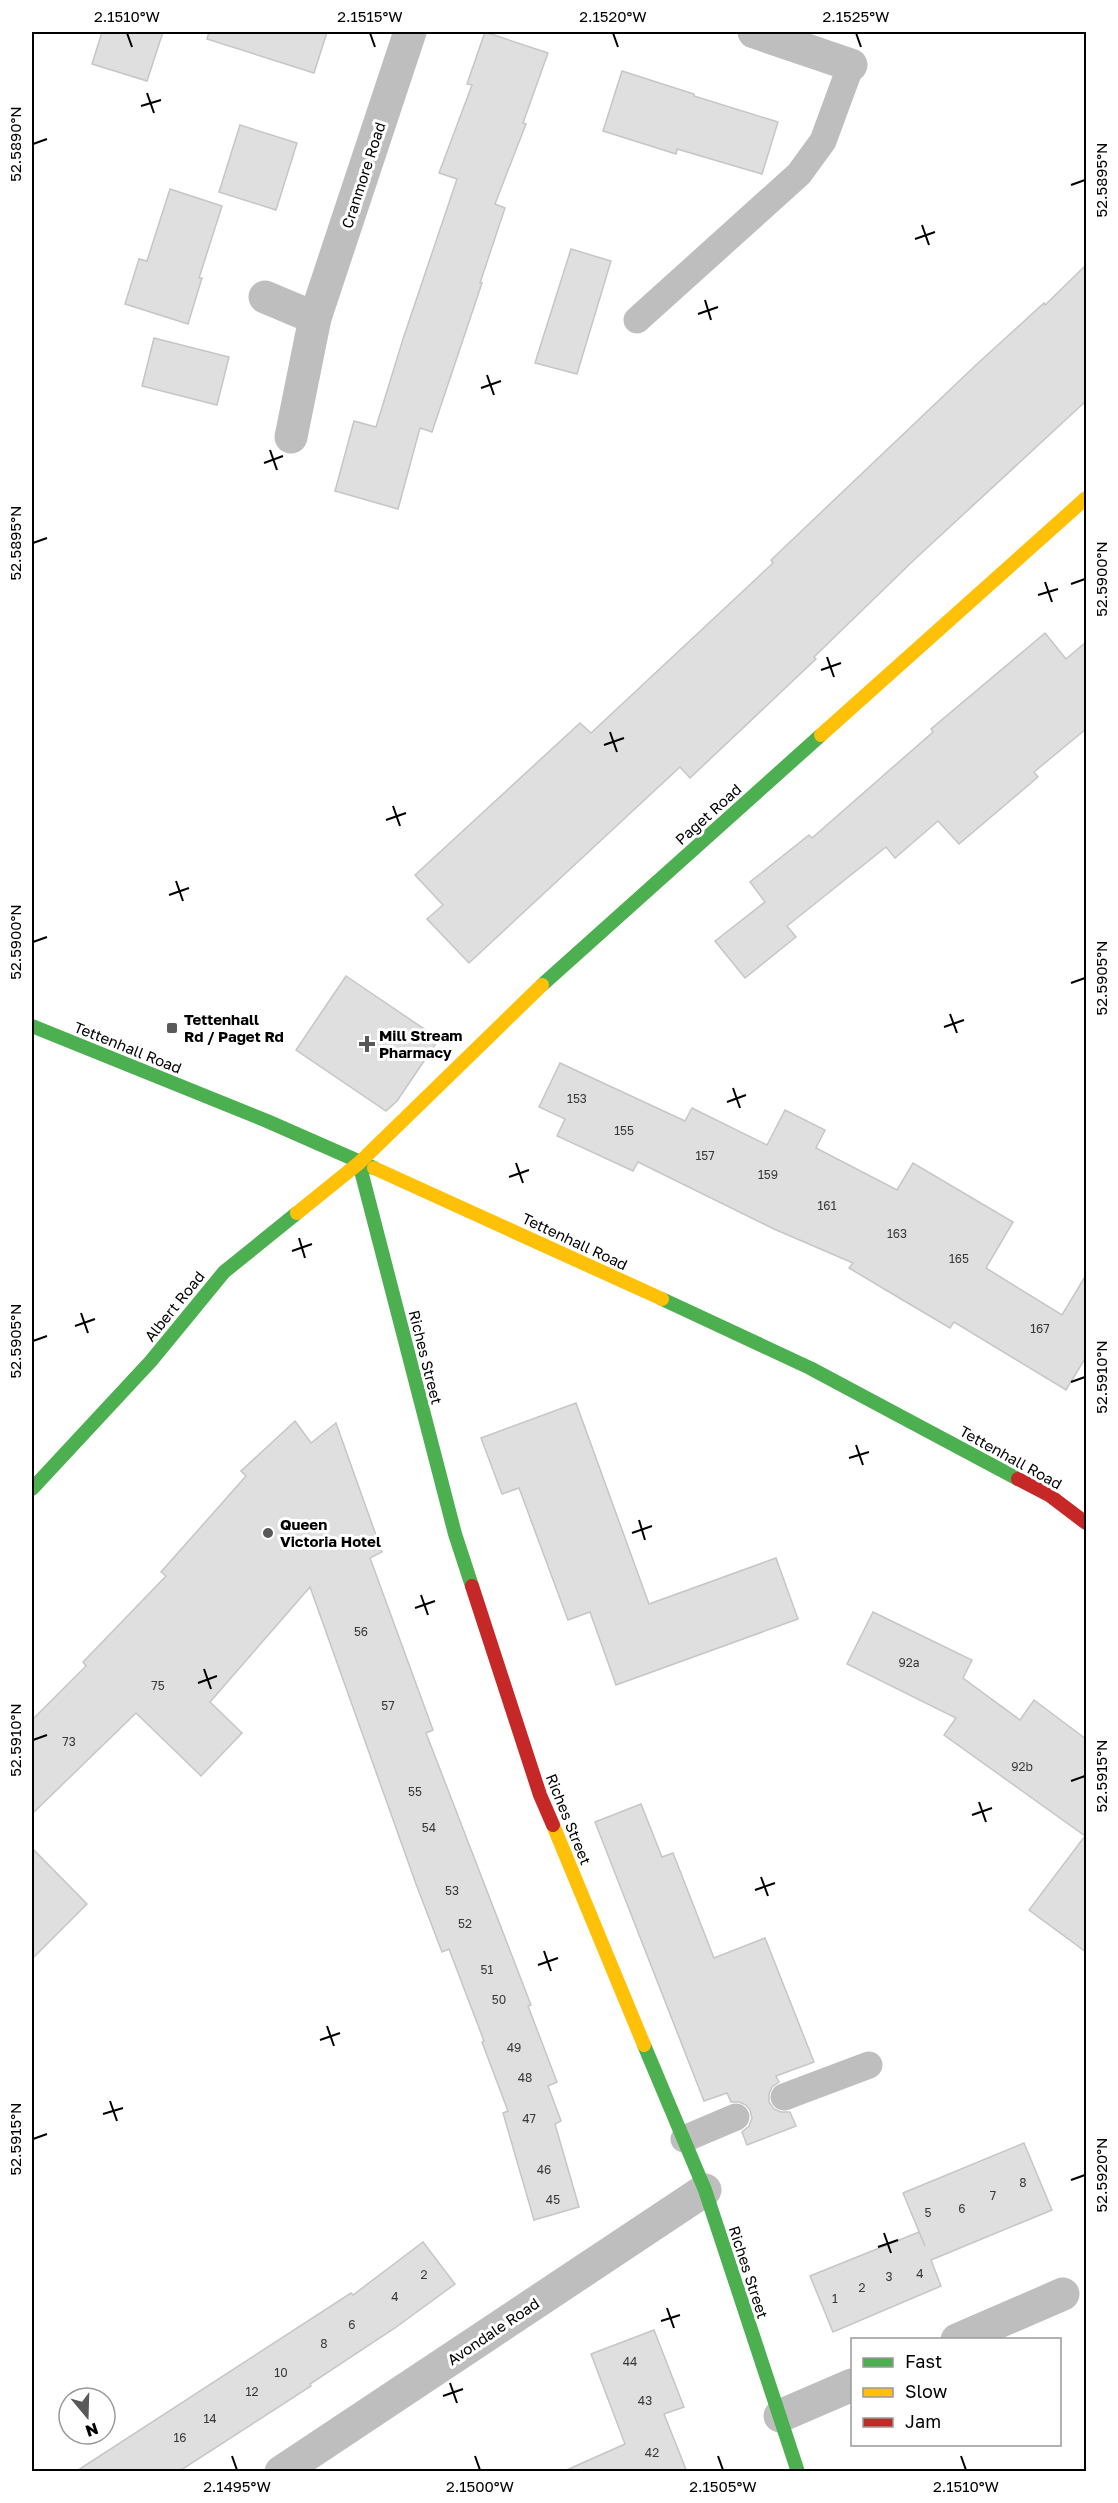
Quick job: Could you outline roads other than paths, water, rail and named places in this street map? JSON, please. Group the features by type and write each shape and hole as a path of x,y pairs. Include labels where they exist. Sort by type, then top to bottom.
{"main road":[{"name":"Paget Road","path":"359,1163 466,1061 514,1010 1086,498"},
{"name":"Tettenhall Road","path":"32,1026 267,1121 517,1232 810,1368 1049,1495 1086,1523"},
{"name":"Albert Road","path":"32,1489 151,1361 224,1272 359,1163"},
{"name":"Riches Street","path":"359,1163 455,1534 537,1783 705,2190 798,2472"}],"street":[{"name":"Cranmore Road","path":"291,437 315,318 410,32"},
{"path":"754,32 851,65"},
{"path":"265,297 315,318"},
{"name":"Avondale Road","path":"281,2472 705,2190"},
{"path":"962,2338 1063,2294"},
{"path":"780,2416 851,2385"}],"lane":[{"path":"637,320 799,174 823,141 851,65"},
{"path":"784,2097 869,2065"},
{"path":"684,2139 736,2117"}],"place":[{"name":"Tettenhall Rd / Paget Rd","path":"172,1028"},
{"name":"Mill Stream Pharmacy","path":"367,1044"},
{"name":"Queen Victoria Hotel","path":"268,1533"}]}
